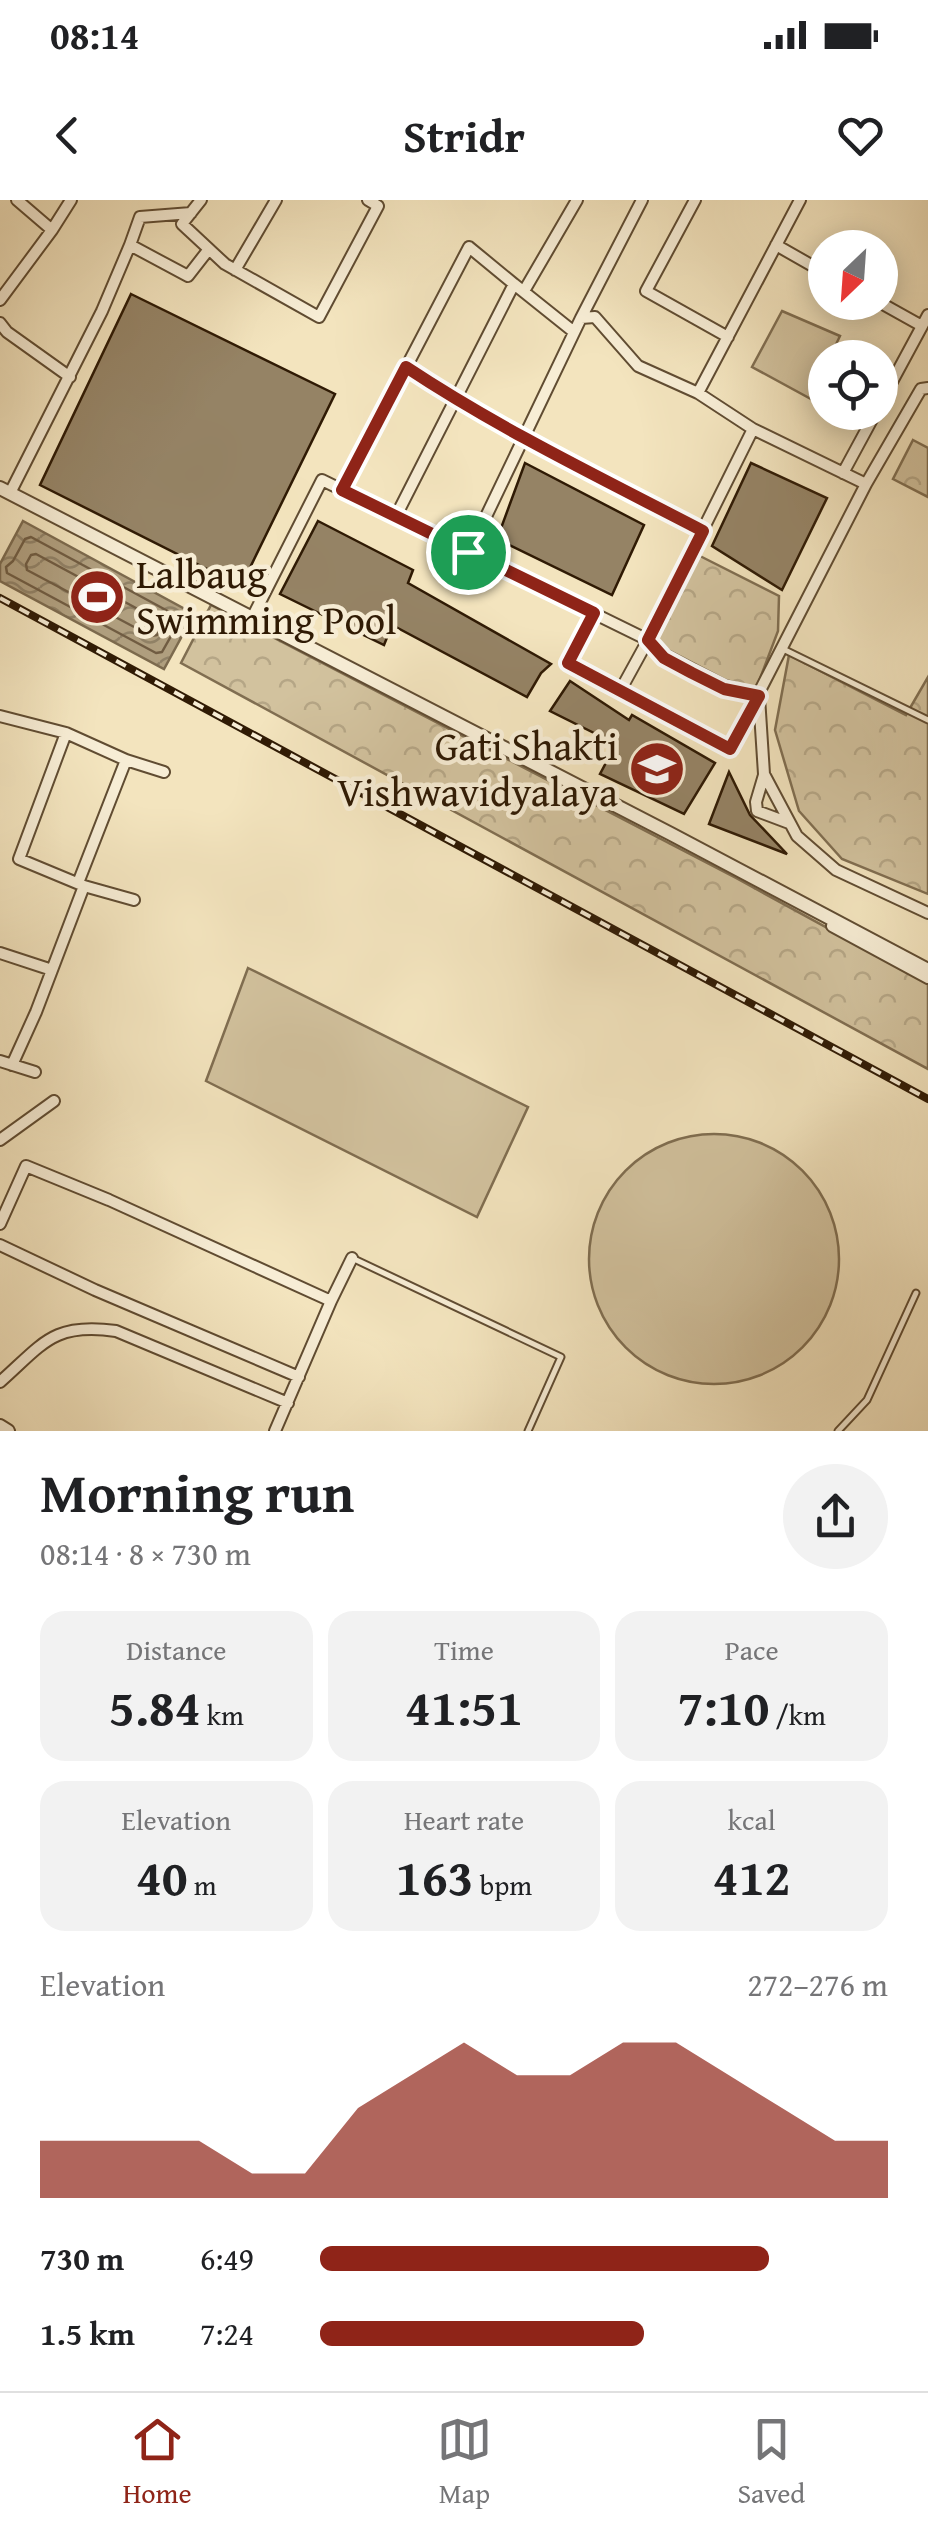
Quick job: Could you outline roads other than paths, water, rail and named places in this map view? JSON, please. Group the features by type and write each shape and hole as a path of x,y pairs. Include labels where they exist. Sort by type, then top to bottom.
{"street":[{"path":"17,200 52,230"},
{"path":"0,300 71,200"},
{"path":"201,200 182,224 225,264 319,318 378,206 368,200"},
{"path":"235,270 276,200"},
{"path":"396,516 455,400 519,288 577,200"},
{"path":"468,552 642,200"},
{"path":"696,200 646,292 728,337"},
{"path":"698,393 800,200"},
{"path":"191,213 140,217 70,378 5,490 928,970"},
{"path":"130,245 188,276 209,249"},
{"path":"776,245 808,263"},
{"path":"342,490 469,247 574,332"},
{"path":"898,310 925,321 898,371"},
{"path":"581,318 594,316 638,366 698,393 752,429 866,484"},
{"path":"0,323 70,378"},
{"path":"406,367 455,400 703,531"},
{"path":"594,613 568,663 730,749 866,484 920,390 928,388"},
{"path":"620,690 752,429"},
{"path":"843,472 866,430"},
{"path":"252,618 322,480 648,640 664,658 724,689 759,696"},
{"path":"759,696 764,774 756,811 789,823"},
{"path":"0,716 66,734 164,772"},
{"path":"66,734 20,859 134,900"},
{"path":"35,1072 6,1063 52,970 126,760"},
{"path":"764,774 797,836 836,870 928,913"},
{"path":"670,834 686,848 928,978"},
{"path":"0,953 52,970"},
{"path":"0,1140 54,1101"},
{"path":"0,1224 26,1166 331,1301"},
{"path":"0,1244 95,1290 299,1377"},
{"path":"275,1431 352,1258"},
{"path":"0,1382 54,1334 80,1328 101,1329 116,1331 288,1403"},
{"path":"0,1426 8,1431"}],"lane":[{"path":"783,649 928,720"},
{"path":"352,1258 560,1357 530,1431"},
{"path":"838,1431 867,1400 916,1293"}],"water":[{"name":"Lalbaug Swimming Pool","path":"23,521 194,614 164,669 0,581 0,564"}],"railway":[{"path":"0,598 928,1099"}],"place":[{"name":"Lalbaug Swimming Pool","path":"97,597"},
{"name":"Gati Shakti Vishwavidyalaya","path":"657,769"}]}
